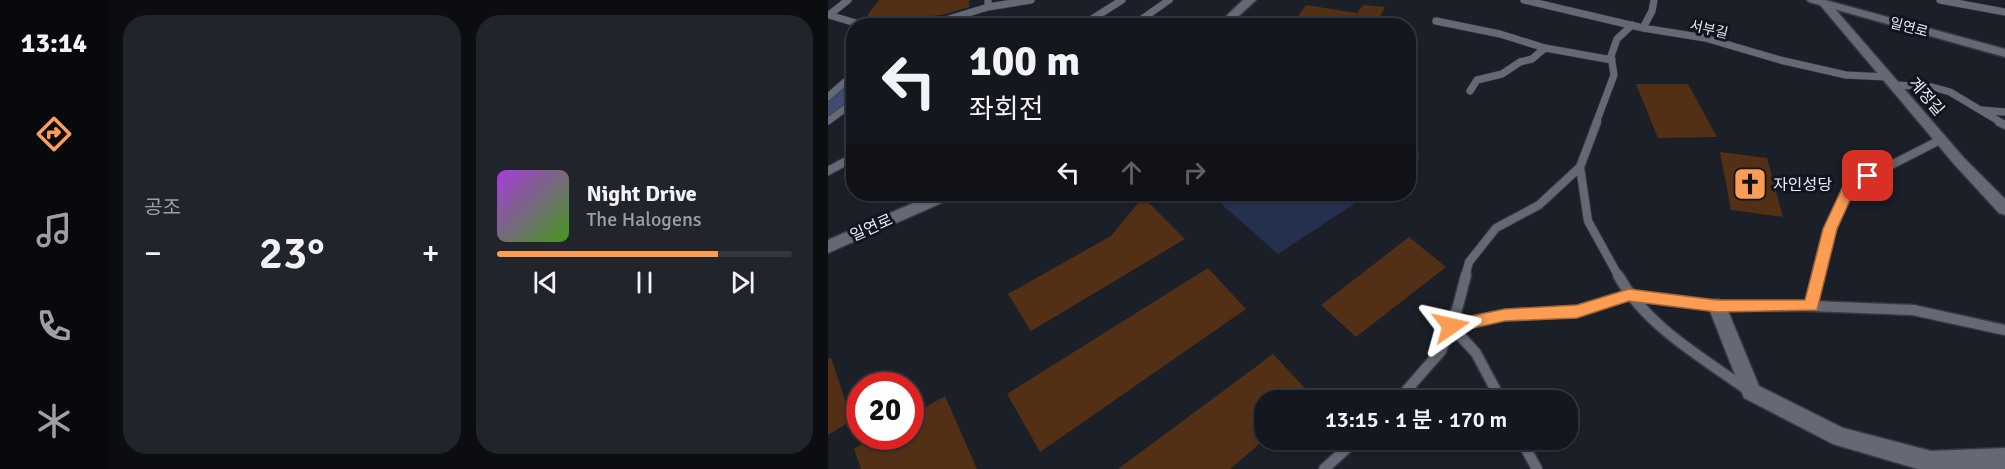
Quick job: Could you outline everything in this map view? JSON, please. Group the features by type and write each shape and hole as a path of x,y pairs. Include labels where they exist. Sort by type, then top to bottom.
{"street":[{"path":"1230,18 1250,0"},
{"name":"일연로","path":"1820,1 2005,53"},
{"name":"계정길","path":"1820,1 1942,138 1959,161 2005,209"},
{"name":"일연로","path":"828,247 931,201"},
{"path":"1717,306 1751,392 1840,437 1931,462 2005,459"}],"lane":[{"path":"846,21 828,15 848,0"},
{"path":"946,18 988,3 1031,0"},
{"path":"1094,18 1122,0"},
{"path":"1143,18 1169,0"},
{"name":"서부길","path":"1524,0 1549,2 1643,28 1705,38 1780,60 1846,75 1932,87 1950,92 2005,125"},
{"path":"1643,28 1652,11 1654,0"},
{"path":"1940,0 2005,12"},
{"path":"1436,21 1500,34 1545,48 1612,60"},
{"path":"1407,390 1442,351 1469,262 1496,228 1539,206 1580,167 1614,75 1611,56 1617,39 1632,25"},
{"path":"1470,91 1477,80 1502,74 1520,62 1532,59 1545,48"},
{"path":"828,97 846,81"},
{"path":"828,121 846,108"},
{"path":"1982,110 2005,112"},
{"path":"1811,306 1830,229 1850,186 1942,138"},
{"path":"828,171 846,161"},
{"path":"1580,167 1588,221 1629,295 1668,334 1751,392"},
{"path":"1451,326 1505,315 1577,311 1629,295 1717,306 1811,306 1913,310 2005,330"},
{"path":"1451,326 1476,353 1496,390"},
{"path":"1324,469 1345,450"},
{"path":"1527,450 1537,469"}],"shaded area":[{"path":"846,80 846,107 828,121 828,97"},
{"path":"1416,125 1419,160 1416,162"},
{"path":"1218,201 1358,201 1278,254"}],"building":[{"path":"879,0 969,0 969,7 942,15 866,18"},
{"path":"1306,5 1357,13 1363,5 1385,7 1379,18 1297,18"},
{"path":"1636,84 1688,84 1717,137 1658,138"},
{"path":"1720,152 1767,158 1783,217 1731,210"},
{"path":"1140,201 1147,201 1185,239 1031,331 1008,294 1111,236"},
{"path":"1409,237 1446,267 1356,337 1321,305"},
{"path":"1208,268 1246,309 1040,452 1007,394"},
{"path":"1273,354 1307,390 1254,390 1254,449 1230,469 1118,469"},
{"path":"831,358 846,402 846,424 828,435 828,359"},
{"path":"945,396 977,469 861,469 854,450 924,450 924,408"}],"place":[{"name":"자인성당","path":"1750,184"}],"route":[{"path":"1451,326 1505,315 1577,311 1629,295 1717,306 1811,306 1830,229 1850,186 1868,176"}]}
